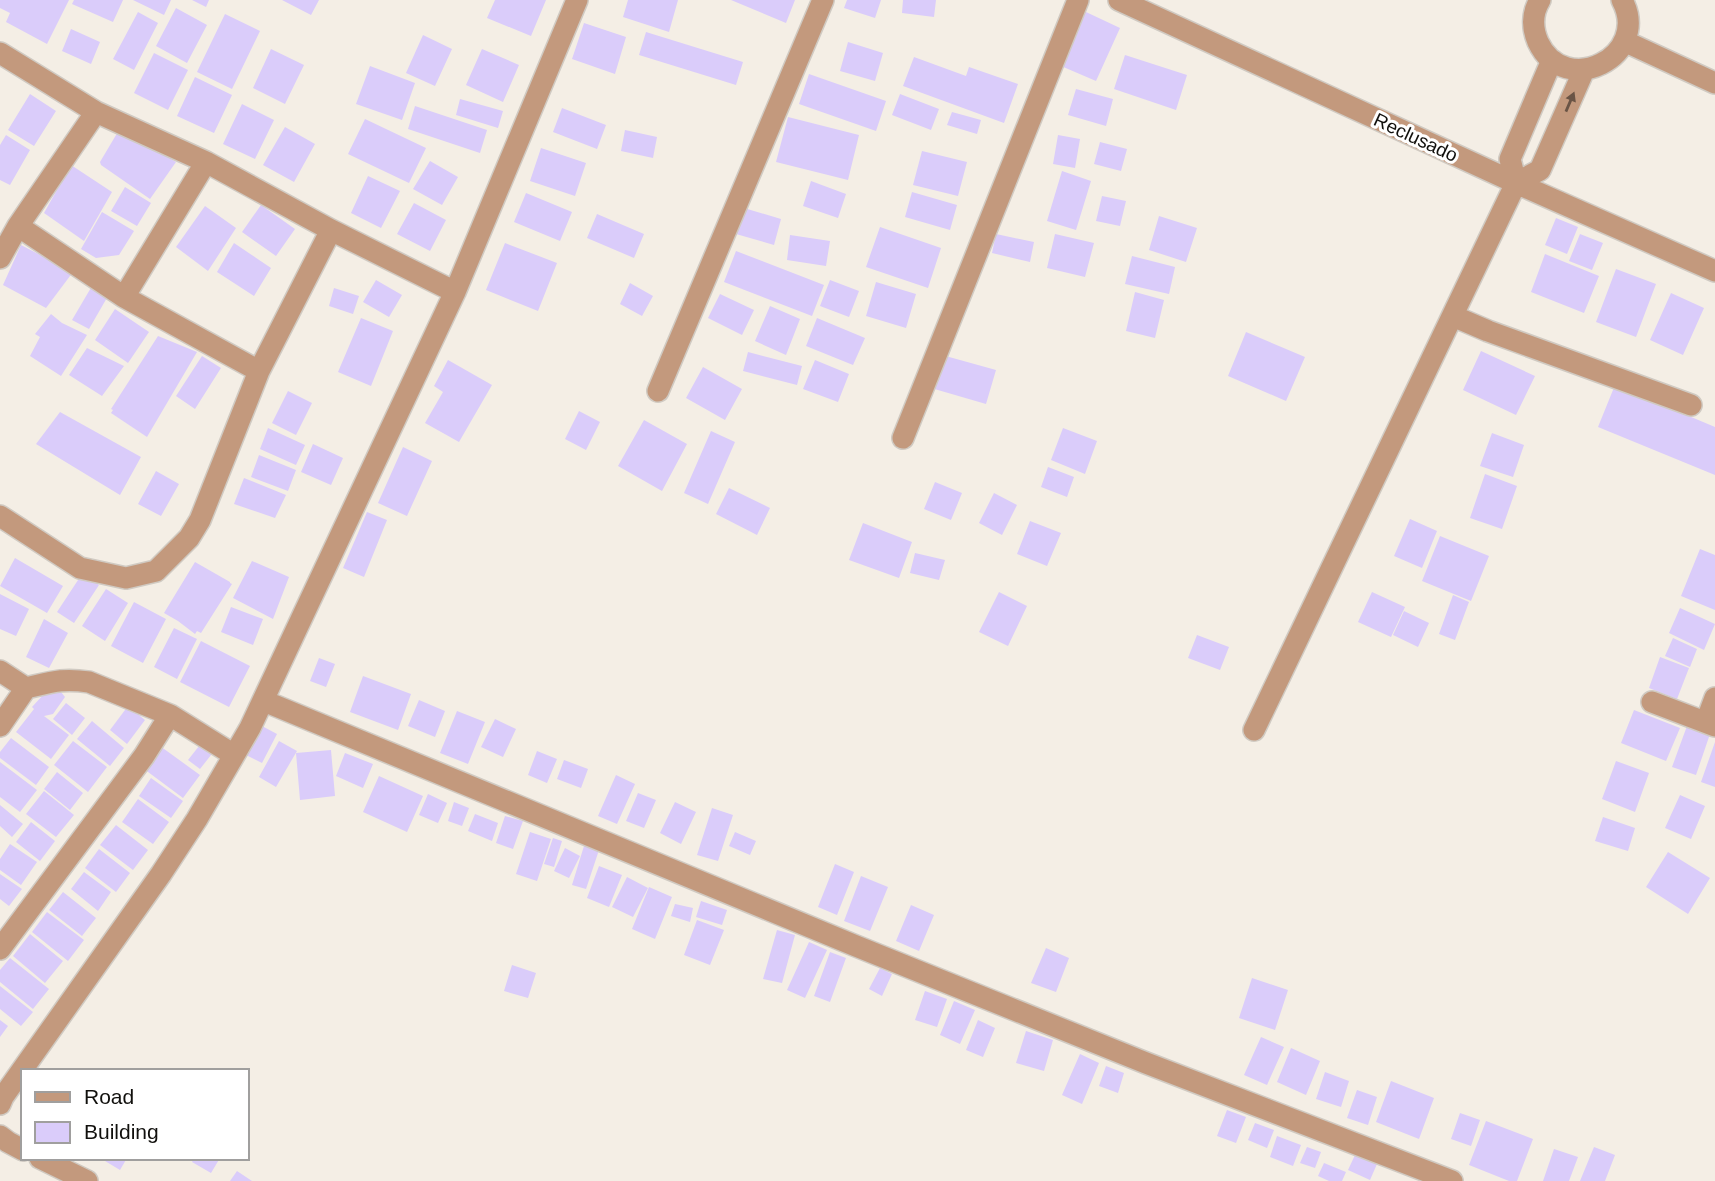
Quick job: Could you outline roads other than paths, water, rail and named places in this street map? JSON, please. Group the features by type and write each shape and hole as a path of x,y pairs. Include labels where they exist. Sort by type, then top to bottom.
{"street":[{"path":"23,1069 161,874 197,819 264,701 454,292 577,0"},
{"path":"658,391 823,0"},
{"path":"903,438 1078,0"},
{"name":"Reclusado","path":"1119,0 1516,183 1715,271"},
{"path":"1533,2 1535,35 1542,49 1552,60 1567,68 1584,70 1601,66 1614,56 1624,41 1628,25 1622,0"},
{"path":"1624,41 1715,83"},
{"path":"0,53 96,112 206,162 331,230 454,292"},
{"path":"1516,183 1510,159 1552,60"},
{"path":"1254,730 1516,183 1540,170 1584,70"},
{"path":"0,258 18,226 96,112"},
{"path":"124,297 206,162"},
{"path":"18,226 124,297 259,371"},
{"path":"0,516 80,568 126,578 156,571 189,538 200,520 259,371 331,230"},
{"path":"1453,316 1691,405"},
{"path":"0,671 26,688"},
{"path":"0,726 26,688 63,679 89,682 170,715 234,755"},
{"path":"1653,702 1710,724 1715,698"},
{"path":"264,701 856,946 1159,1068 1452,1181"},
{"path":"0,949 144,756 170,715"},
{"path":"0,1104 21,1072"},
{"path":"0,1136 21,1149"},
{"path":"44,1160 84,1180"}]}
